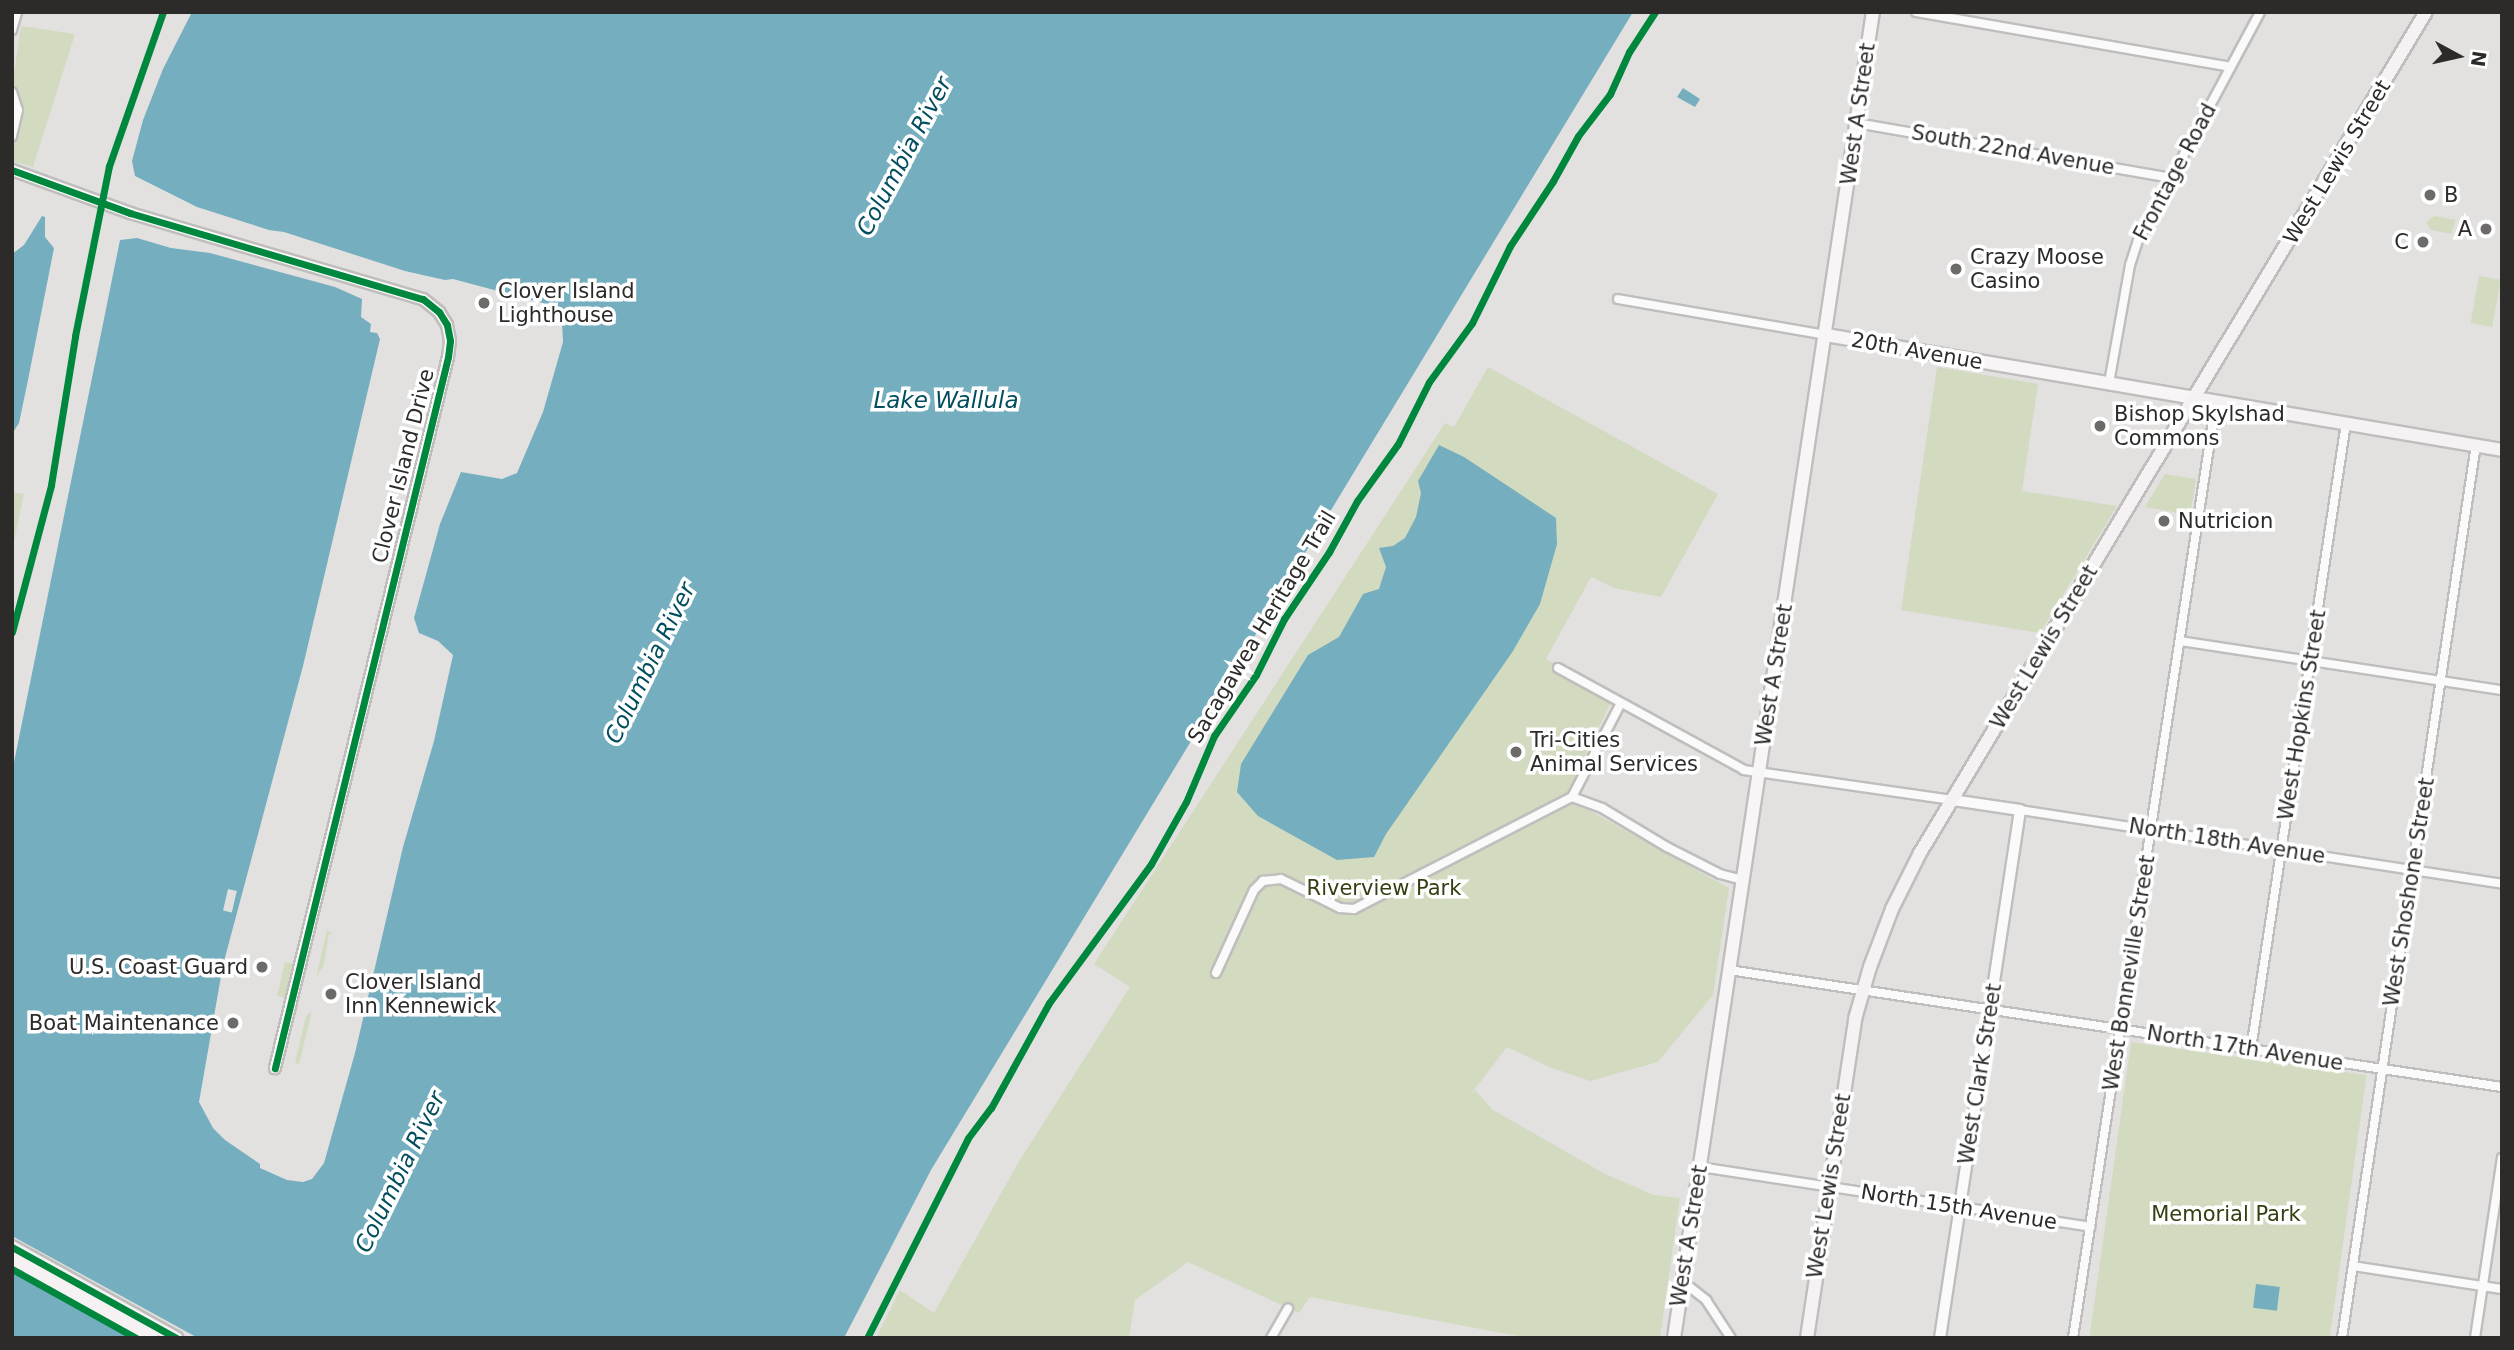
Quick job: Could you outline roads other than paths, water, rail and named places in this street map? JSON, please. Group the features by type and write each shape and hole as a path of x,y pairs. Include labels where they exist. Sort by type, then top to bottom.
{"main road":[{"name":"West A Street","path":"1674,1338 1873,12"},
{"name":"West Lewis Street","path":"1807,1338 1849,1054 1863,990 1880,938 1905,880 2426,12"},
{"name":"20th Avenue","path":"1826,335 2502,450"},
{"path":"12,1247 176,1338"},
{"path":"12,1260 153,1338"}],"street":[{"path":"12,30 17,12"},
{"path":"1916,12 2230,67"},
{"name":"Frontage Road","path":"2109,383 2130,265 2143,229 2260,12"},
{"path":"12,92 18,110 12,136"},
{"name":"South 22nd Avenue","path":"1856,123 2170,178"},
{"name":"Clover Island Drive","path":"12,170 130,213 423,299 439,312 447,325 450,341 448,357 275,1068"},
{"name":"20th Avenue","path":"1618,299 1826,335"},
{"name":"West Bonneville Street","path":"2073,1338 2216,401"},
{"name":"West Hopkins Street","path":"2252,1049 2346,423"},
{"name":"West Shoshone Street","path":"2342,1338 2476,445"},
{"path":"2180,641 2502,690"},
{"path":"1558,668 1744,770 1952,800"},
{"path":"1216,973 1254,890 1263,881 1281,879 1340,908 1354,909 1572,797 1621,703"},
{"path":"1572,797 1602,808 1667,847 1720,874 1744,880"},
{"name":"North 18th Avenue","path":"1952,800 2502,884"},
{"name":"West Clark Street","path":"1940,1338 2020,810"},
{"name":"North 17th Avenue","path":"1730,970 2502,1087"},
{"path":"2474,1338 2502,1158"},
{"name":"North 15th Avenue","path":"1700,1167 2090,1227"},
{"path":"2353,1266 2502,1289"},
{"path":"1682,1281 1706,1300 1731,1338"},
{"path":"1271,1338 1288,1308"}],"water":[{"name":"Lake Wallula","path":"192,12 1633,12 931,1170 844,1338 12,1338 12,772 120,240 137,238 171,248 210,253 335,287 362,299 361,317 371,324 370,332 377,333 380,339 303,666 223,965 199,1102 213,1128 225,1140 260,1164 260,1168 287,1180 303,1182 312,1179 324,1163 355,1053 403,847 434,741 453,655 438,641 419,633 414,618 440,524 461,472 502,479 517,473 543,412 563,342 562,322 543,303 453,279 445,280 405,271 284,232 269,230 197,207 135,176 132,161 143,120 163,69"},
{"path":"1683,88 1700,99 1695,107 1677,97"},
{"path":"42,216 45,217 45,237 54,248 19,423 12,434 12,254 24,245"},
{"path":"1439,445 1464,457 1556,518 1557,544 1540,604 1513,651 1386,834 1374,857 1337,860 1258,816 1237,792 1241,764 1308,655 1339,637 1363,594 1379,589 1386,567 1379,548 1393,546 1405,538 1416,517 1421,493 1418,481"},
{"path":"2256,1284 2280,1287 2277,1311 2253,1308"}],"place":[{"name":"B","path":"2430,195"},
{"name":"A","path":"2486,229"},
{"name":"C","path":"2423,242"},
{"name":"Crazy Moose Casino","path":"1956,269"},
{"name":"Clover Island Lighthouse","path":"484,303"},
{"name":"Bishop Skylshad Commons","path":"2100,426"},
{"name":"Nutricion","path":"2164,521"},
{"name":"Tri-Cities Animal Services","path":"1516,752"},
{"name":"U.S. Coast Guard","path":"262,967"},
{"name":"Clover Island Inn Kennewick","path":"331,994"},
{"name":"Boat Maintenance","path":"233,1023"}],"water label":[{"name":"Columbia River","path":"904,156"},
{"name":"Columbia River","path":"650,663"},
{"name":"Columbia River","path":"400,1172"}],"park label":[{"name":"Riverview Park","path":"1384,888"},
{"name":"Memorial Park","path":"2226,1214"}]}
